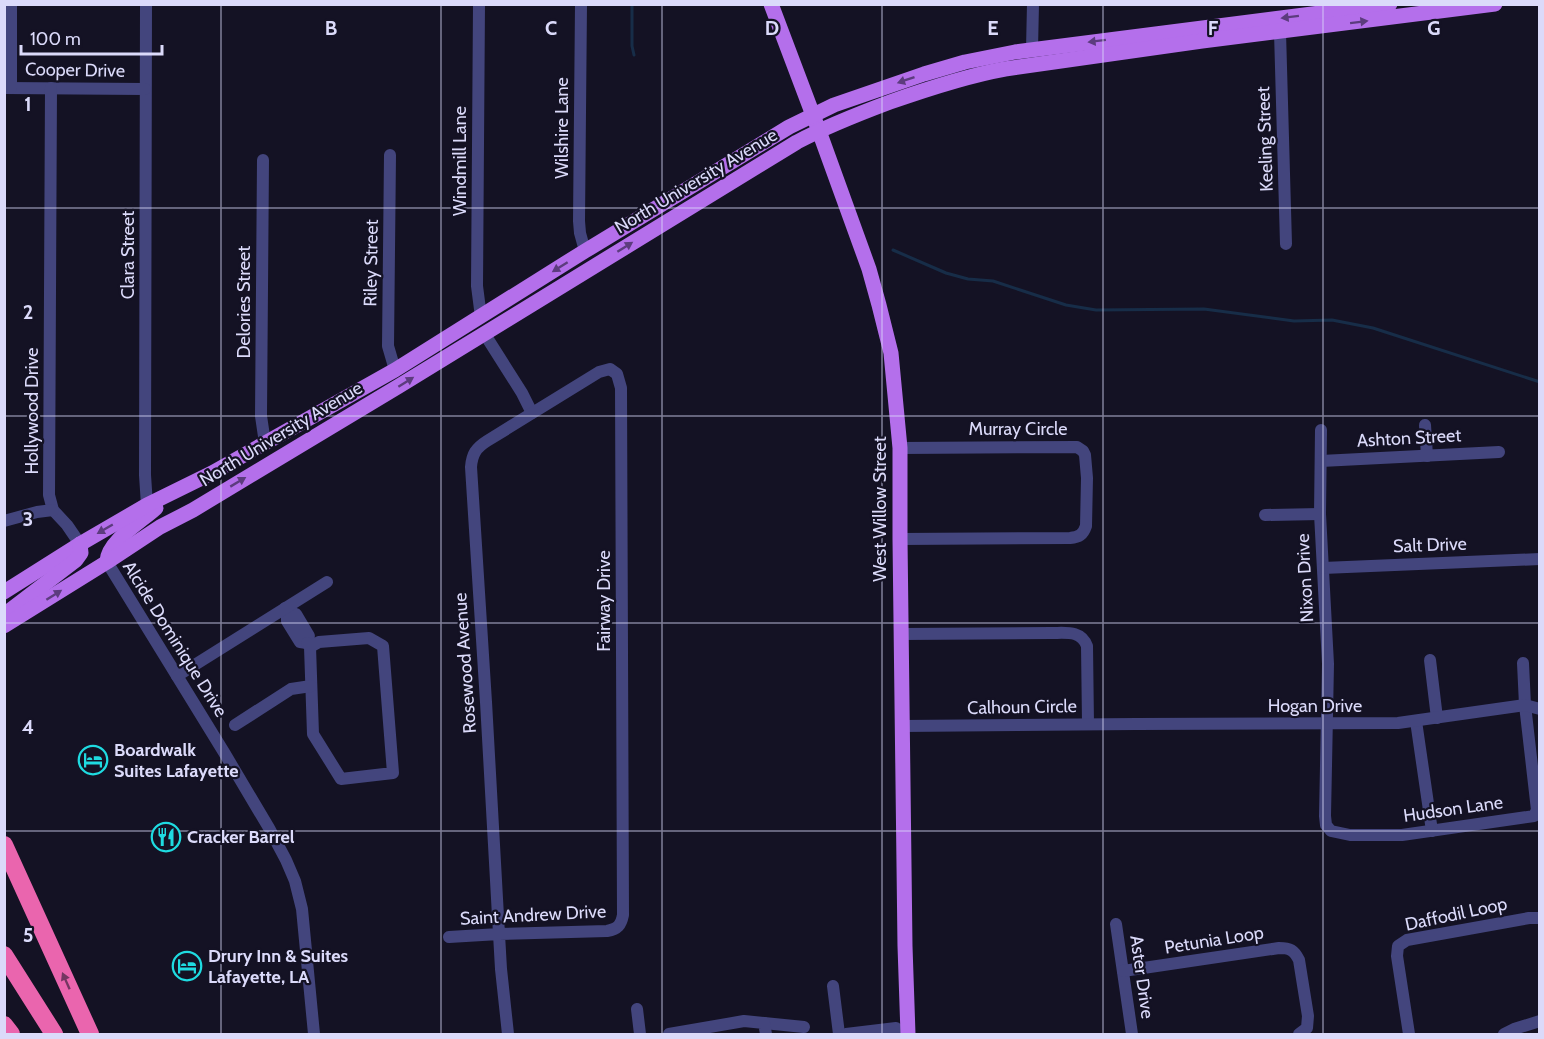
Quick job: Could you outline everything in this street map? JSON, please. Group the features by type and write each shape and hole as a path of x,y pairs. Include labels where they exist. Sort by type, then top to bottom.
{"highway":[{"path":"4,845 90,1035"},
{"path":"4,955 54,1035"},
{"path":"4,1025 11,1035"}],"main road":[{"name":"West Willow Street","path":"771,4 869,269 891,353 900,448 908,1034"},
{"name":"North University Avenue","path":"4,592 147,505 212,473 395,370 789,127 834,105 965,62 1032,49 1390,4"},
{"name":"North University Avenue","path":"4,626 160,527 193,510 399,386 787,148 840,121 922,91 985,72 1202,41 1495,4"},
{"path":"585,251 590,268"},
{"path":"265,443 269,464"},
{"path":"193,510 214,483 212,473"},
{"path":"107,562 109,551 116,542 155,509 166,496"},
{"path":"4,615 76,560 81,553 80,544"}],"street":[{"path":"8,88 11,4"},
{"name":"Clara Street","path":"146,4 145,475 147,505"},
{"name":"Windmill Lane","path":"479,4 477,286 481,317"},
{"name":"Wilshire Lane","path":"581,4 579,221 585,251"},
{"path":"1032,49 1033,4"},
{"name":"Keeling Street","path":"1280,32 1286,244"},
{"name":"Cooper Drive","path":"8,88 146,89"},
{"name":"Hollywood Drive","path":"51,88 50,495 53,510"},
{"name":"Riley Street","path":"390,155 388,346 395,370"},
{"name":"Delories Street","path":"263,160 261,416 265,443"},
{"path":"484,333 532,413"},
{"name":"Fairway Drive","path":"532,413 602,370 614,371 619,379 621,388 624,915 619,927"},
{"name":"Rosewood Avenue","path":"508,1035 501,969 471,467 473,454 479,446 532,413"},
{"path":"1425,425 1427,456"},
{"name":"Nixon Drive","path":"1321,430 1320,514 1328,664 1327,724"},
{"name":"Murray Circle","path":"900,448 1077,447 1085,454 1087,478 1086,526 1080,536 1070,538 900,539"},
{"name":"Ashton Street","path":"1321,461 1499,452"},
{"path":"4,521 53,510 80,544"},
{"path":"1265,515 1320,514"},
{"name":"Salt Drive","path":"1323,568 1539,559"},
{"name":"Alcide Dominique Drive","path":"107,562 269,828 286,860 295,881 305,927 314,1035"},
{"path":"177,676 286,610 327,582"},
{"path":"286,610 287,621 299,629 300,642 309,645 319,642 369,638 382,646 393,773 341,779 314,734 309,645"},
{"name":"Calhoun Circle","path":"901,634 1075,633 1081,635 1087,646 1088,724 902,726"},
{"path":"1430,660 1437,718"},
{"name":"Hudson Lane","path":"1327,724 1325,816 1326,825 1331,831 1350,835 1402,835 1534,816 1537,810 1525,705 1523,663"},
{"path":"235,725 291,689 311,686"},
{"name":"Hogan Drive","path":"1088,724 1398,723 1525,705 1539,709"},
{"path":"1416,722 1432,831"},
{"name":"Daffodil Loop","path":"1409,1035 1397,956 1398,946 1402,942 1539,918"},
{"name":"Aster Drive","path":"1116,924 1132,1035"},
{"name":"Saint Andrew Drive","path":"449,937 607,931 619,927"},
{"name":"Petunia Loop","path":"1123,971 1279,948 1292,950 1299,960 1308,1016 1307,1028 1299,1035"},
{"path":"833,986 839,1035"},
{"path":"637,1009 640,1035"},
{"path":"669,1035 744,1021 765,1029 804,1027"},
{"path":"1504,1035 1514,1029 1539,1021"},
{"path":"846,1035 896,1028 902,1035"}],"waterway":[{"path":"632,4 634,55"},
{"path":"893,250 946,273 968,279 993,281 1066,305 1096,310 1204,309 1294,321 1332,320 1373,328 1540,382"}],"place":[{"name":"Boardwalk Suites Lafayette","path":"93,760"},
{"name":"Cracker Barrel","path":"166,837"},
{"name":"Drury Inn & Suites Lafayette, LA","path":"187,966"}]}
